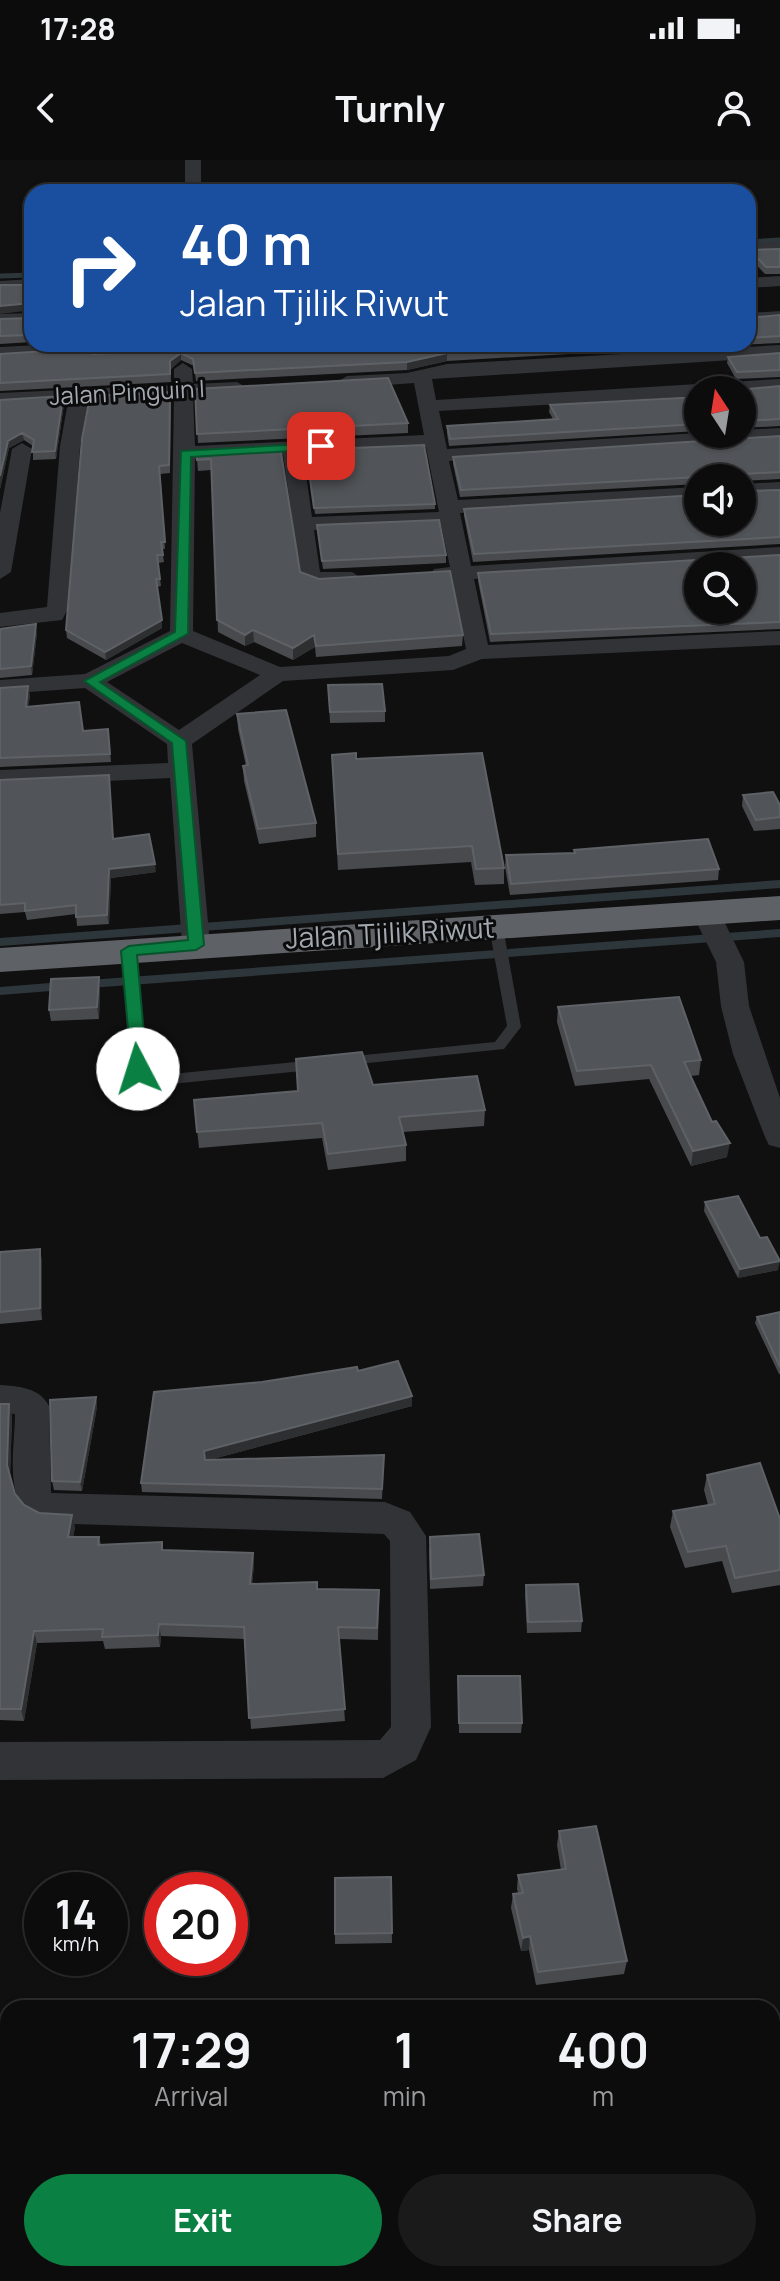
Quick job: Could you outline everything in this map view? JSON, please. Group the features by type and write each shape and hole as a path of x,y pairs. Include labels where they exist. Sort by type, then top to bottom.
{"highway":[{"name":"Jalan Tjilik Riwut","path":"0,960 780,908"}],"street":[{"path":"193,160 193,184"},
{"path":"756,248 780,247"},
{"path":"756,282 780,281"},
{"path":"0,286 24,284"},
{"path":"756,318 780,316"},
{"path":"0,319 24,318"},
{"path":"0,353 24,351"},
{"path":"181,634 185,453 182,352"},
{"path":"322,383 422,377 447,370 647,352"},
{"path":"773,352 780,377"},
{"path":"422,377 439,448 478,652"},
{"path":"756,386 780,385"},
{"name":"Jalan Pinguin I","path":"0,399 262,386"},
{"path":"429,406 684,391"},
{"path":"0,620 42,619 54,615 58,607 70,446 79,396"},
{"path":"185,453 292,448 439,448 780,434"},
{"path":"0,450 70,446"},
{"path":"292,448 312,578 377,577"},
{"path":"0,572 22,449"},
{"path":"756,489 780,488"},
{"path":"302,524 684,494"},
{"path":"421,575 780,553"},
{"path":"0,687 90,681 181,634 277,674 453,663 478,652 780,638"},
{"path":"179,741 277,674"},
{"path":"90,681 179,741"},
{"path":"179,741 179,770 196,945"},
{"path":"0,778 179,770"},
{"path":"706,913 730,962 735,1006 748,1054 780,1137"},
{"path":"0,1399 18,1400 32,1406 33,1494 35,1502 43,1508 385,1517 397,1523 408,1536 411,1727 407,1744 398,1753 383,1759 0,1761"}],"lane":[{"path":"129,951 138,1069 146,1077 161,1080 499,1046 514,1027 496,927"}],"building":[{"path":"780,249 780,267 766,267 756,256 756,250"},
{"path":"0,285 24,285 24,304 0,306"},
{"path":"780,315 780,336 756,338 756,317"},
{"path":"24,318 24,335 0,336 0,319"},
{"path":"126,352 465,352 407,362 195,373 193,359 181,353 170,361 170,374 0,383 0,354"},
{"path":"780,353 780,370 737,372 728,357"},
{"path":"388,378 408,423 197,434 195,389"},
{"path":"780,386 780,419 756,420 756,388"},
{"path":"170,392 169,465 159,466 165,542 161,542 163,555 157,555 160,579 156,579 162,620 105,652 66,630 82,439 90,396"},
{"path":"63,396 55,451 32,452 34,440 22,433 8,441 0,476 0,400"},
{"path":"684,398 684,425 450,439 447,426 558,419 550,405"},
{"path":"780,436 780,472 756,473 756,464 684,464 684,478 461,490 453,457 684,442 684,448 756,448 756,438"},
{"path":"424,445 435,504 314,508 306,450"},
{"path":"280,446 300,572 319,579 450,571 463,635 316,646 314,635 293,648 253,630 245,635 217,620 211,459 197,460 197,451"},
{"path":"780,490 780,537 474,554 464,509 684,496 684,536 756,536 756,491"},
{"path":"439,520 446,555 322,561 317,525"},
{"path":"780,555 780,622 756,623 756,556"},
{"path":"684,561 684,624 732,624 491,634 478,573"},
{"path":"36,624 31,666 0,669 0,629"},
{"path":"382,684 385,711 330,712 328,685"},
{"path":"28,686 26,707 79,702 83,731 108,729 110,754 0,758 0,688"},
{"path":"286,710 316,823 258,829 243,766 248,765 237,714"},
{"path":"356,753 356,759 482,753 504,868 476,869 472,846 338,854 332,755"},
{"path":"109,775 113,839 149,834 155,864 109,869 107,915 76,917 76,905 25,911 25,903 0,905 0,780"},
{"path":"773,792 780,805 780,817 756,820 743,795"},
{"path":"708,839 719,869 511,884 506,855 575,853 574,850"},
{"path":"99,977 97,1007 49,1010 51,979"},
{"path":"679,997 701,1060 684,1062 712,1122 716,1121 730,1143 693,1151 651,1065 577,1071 558,1007"},
{"path":"362,1052 373,1085 477,1076 485,1110 399,1117 406,1145 328,1154 322,1123 197,1132 194,1100 298,1091 296,1059"},
{"path":"738,1196 760,1238 767,1237 780,1261 740,1269 705,1202"},
{"path":"40,1249 40,1308 0,1312 0,1252"},
{"path":"780,1312 780,1367 757,1317"},
{"path":"398,1361 412,1396 204,1451 205,1460 384,1455 382,1489 141,1483 154,1392 262,1382 357,1367 358,1371"},
{"path":"96,1397 80,1482 52,1481 50,1400"},
{"path":"0,1404 9,1404 7,1465 15,1494 24,1505 39,1513 72,1515 68,1537 99,1537 98,1545 162,1542 162,1550 253,1553 250,1584 317,1582 317,1589 379,1590 377,1628 338,1627 345,1709 249,1718 244,1627 159,1624 158,1635 102,1637 103,1629 34,1631 21,1709 0,1709"},
{"path":"760,1463 780,1519 780,1570 735,1578 726,1546 688,1552 673,1511 715,1504 707,1475"},
{"path":"479,1534 484,1575 431,1579 430,1537"},
{"path":"578,1584 582,1621 528,1622 526,1585"},
{"path":"458,1676 520,1676 522,1723 459,1723"},
{"path":"596,1826 627,1961 538,1972 530,1936 523,1938 513,1894 523,1893 518,1875 566,1869 559,1831"},
{"path":"391,1877 392,1933 335,1934 335,1878"}],"waterway":[{"path":"756,242 780,240"},
{"path":"0,276 24,275"},
{"path":"0,942 780,884"},
{"path":"89,984 780,933"},
{"path":"0,991 63,986"}],"route":[{"path":"138,1069 129,951 196,945 179,770 179,741 90,681 181,634 185,453 321,446"}]}
